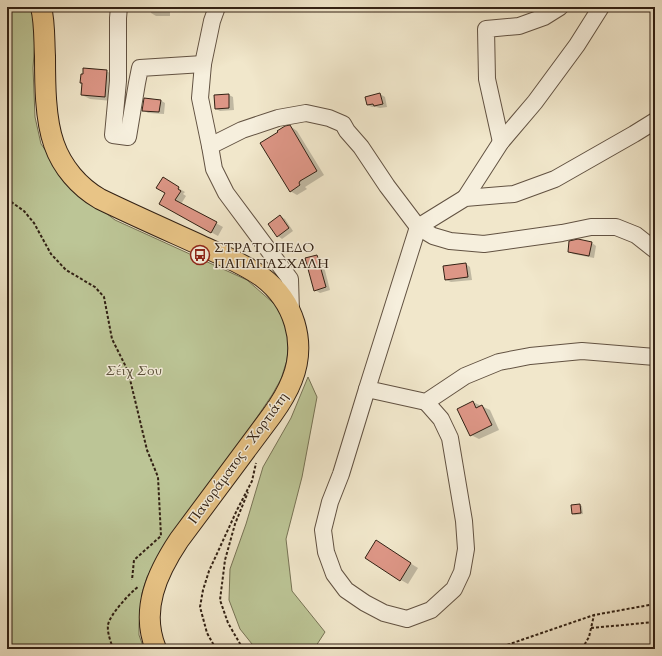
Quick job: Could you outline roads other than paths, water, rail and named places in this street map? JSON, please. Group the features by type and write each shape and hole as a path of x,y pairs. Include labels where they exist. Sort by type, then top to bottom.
{"main road":[{"name":"Πανοράματος - Χορτιάτη","path":"41,7 47,101 51,132 58,154 73,176 87,190 100,199 228,258 255,273 274,287 287,304 295,322 298,340 297,360 292,379 282,400 179,540 160,574 152,595 149,616 152,640 156,649"}],"lane":[{"path":"119,7 118,80 114,135 128,137 140,68 203,64"},
{"path":"217,7 212,21 203,64 200,98 214,169 226,193 290,279 291,312"},
{"path":"501,142 487,79 486,29 519,26 544,17 560,7"},
{"path":"367,389 426,402 441,419 450,438 464,521 466,549 462,572 454,589 431,610 407,619 384,613 365,603 346,590 334,574 326,552 323,530 330,502 341,474 367,389 418,227 465,198 501,142 535,102 577,45 601,7"},
{"path":"210,146 242,130 278,118 306,113 329,118 343,124 347,131 362,147 387,186 418,227 433,236 450,241 484,244 555,234 591,227 616,227 636,235 655,250"},
{"path":"465,198 514,194 555,179 655,121"},
{"path":"426,402 465,376 499,362 530,356 582,351 655,358"}],"place":[{"name":"ΣΤΡΑΤΟΠΕΔΟ ΠΑΠΑΠΑΣΧΑΛΗ","path":"200,255"}],"park label":[{"name":"Σέιχ Σου","path":"134,370"}]}
